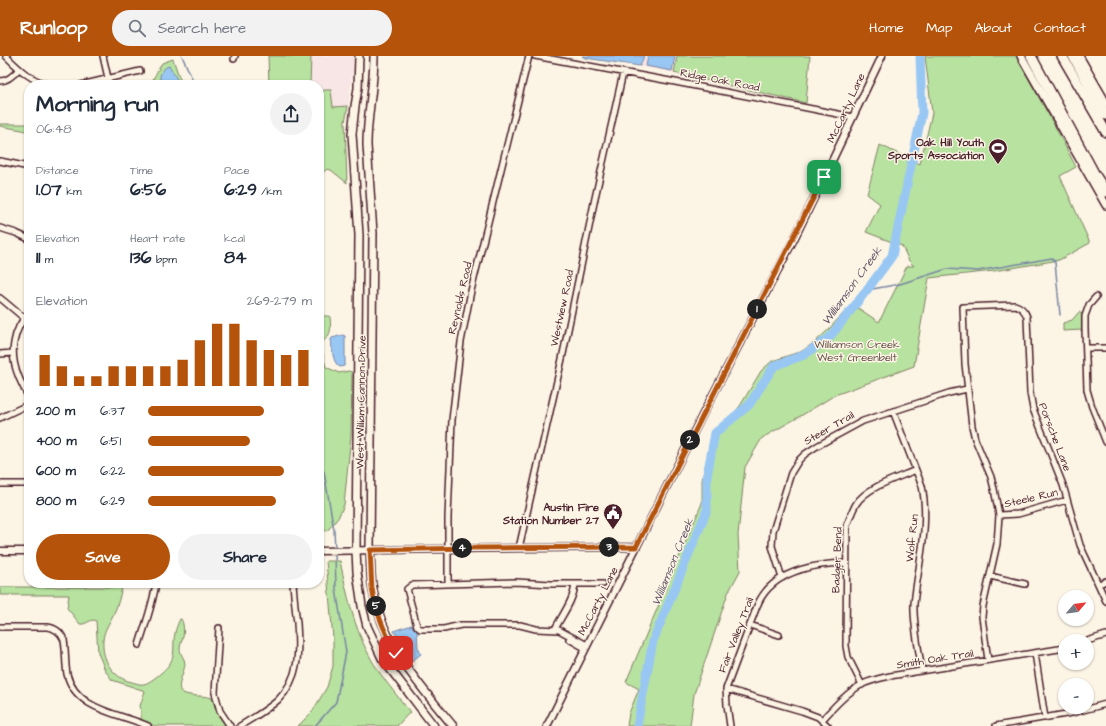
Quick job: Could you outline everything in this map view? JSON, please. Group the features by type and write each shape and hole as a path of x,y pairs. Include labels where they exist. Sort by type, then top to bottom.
{"highway":[{"path":"1031,56 1095,175 1106,192"},
{"path":"1062,56 1106,132"},
{"path":"1073,56 1106,115"}],"main road":[{"name":"West William Cannon Drive","path":"359,56 358,88 352,134 359,235 357,579 367,626 382,658 434,726"},
{"name":"West William Cannon Drive","path":"374,56 367,131 373,233 370,550 372,589 377,609 389,640 404,664 452,726"},
{"path":"1021,56 1106,205"},
{"path":"1079,56 1104,95 1106,104"}],"street":[{"path":"6,56 19,69 36,80"},
{"path":"103,56 108,78"},
{"name":"Reynolds Road","path":"450,584 447,549 452,420 461,342 529,56"},
{"name":"Ridge Oak Road","path":"535,56 853,117"},
{"name":"McCarty Lane","path":"547,726 704,412 793,240 882,56"},
{"path":"0,81 8,80 19,69"},
{"path":"100,80 140,71"},
{"name":"Westview Road","path":"519,548 562,359 623,72"},
{"path":"0,161 24,166"},
{"path":"0,228 24,237"},
{"path":"1096,297 1085,316 1087,390 1106,442"},
{"path":"0,298 24,318 17,332 13,353 18,376 24,388"},
{"name":"Porsche Lane","path":"967,389 963,308 1015,305 1022,309 1027,317 1031,402 1036,419 1063,485 1080,545 1106,600"},
{"path":"1086,348 1106,348"},
{"path":"0,354 13,353"},
{"path":"967,389 974,433 992,483 999,516 997,544 983,606 982,617 988,660"},
{"name":"Steer Trail","path":"782,578 772,546 773,532 791,474 799,460 817,446 863,421 949,393 967,389"},
{"path":"0,418 24,406"},
{"name":"Wolf Run","path":"893,411 922,486 925,508 914,606 922,671"},
{"name":"Badger Bend","path":"862,685 846,653 847,525 856,504 865,494 872,489 916,470"},
{"path":"0,484 24,484"},
{"name":"Steele Run","path":"999,516 1018,514 1068,500"},
{"path":"324,551 636,547"},
{"path":"0,551 24,551"},
{"name":"Fair Valley Trail","path":"730,726 726,689 763,593 782,578 819,565 846,563"},
{"path":"990,576 1024,584"},
{"path":"1099,584 1106,581"},
{"path":"586,646 564,636 555,629 536,629 520,625 461,625 444,629 424,629 417,626 406,592 408,587 412,585 516,582 603,584"},
{"path":"555,629 572,598 575,584"},
{"path":"139,645 155,588"},
{"path":"240,726 271,706 287,689 293,676 298,661 299,649 293,588"},
{"path":"750,625 780,636"},
{"path":"0,627 54,628 62,635 64,640 69,680 78,694 95,707 148,726"},
{"path":"219,628 215,693 220,711 230,726"},
{"path":"1094,639 1106,635"},
{"name":"Smith Oak Trail","path":"822,720 849,694 862,685 875,679 1058,649"},
{"path":"1035,653 1045,718"},
{"path":"726,689 802,710 822,720 828,726"},
{"path":"996,726 1078,712 1106,704"}],"shaded area":[{"path":"299,56 353,56 348,106 324,108 324,80 304,80"},
{"path":"584,56 677,56 674,73"}],"green space":[{"path":"268,56 311,56 310,80 269,80"},
{"path":"677,56 810,56 806,103 674,73"},
{"name":"Williamson Creek West Greenbelt","path":"925,56 1016,56 1076,167 1060,176 1090,243 1059,260 994,271 929,278 914,366 835,395 762,438 745,467 738,535 740,571 728,593 694,694 690,726 627,726 629,713 639,689 626,682 702,503 702,480 707,457 716,434 740,406 761,371 772,361 802,351 815,342 852,304 879,322 907,266 914,266 909,261 902,246 866,232 880,204 867,194 880,145 920,164 932,113"},
{"path":"173,59 180,80 153,79 162,63"},
{"path":"324,90 331,90 333,107 348,106 345,122 347,183 331,170 327,169 324,172"},
{"path":"0,124 24,124 24,131 22,130 0,126"},
{"path":"1079,312 1082,314 1082,330 1063,331 1063,323 1072,320"},
{"path":"324,316 330,316 331,325 327,338 324,340"},
{"path":"324,359 326,367 339,373 348,371 352,372 351,435 344,505 338,518 327,531 324,530"},
{"path":"326,561 340,561 345,586 364,646 379,672 410,712 397,726 298,726 312,712 327,687 333,666 333,638"},
{"path":"0,587 122,588 117,607 104,633 104,653 108,665 116,674 121,678 140,684 147,683 153,679 171,662 175,631 181,619 184,633 180,649 185,667 180,684 181,691 194,696 212,698 218,715 226,726 154,726 141,719 140,706 145,691 112,680 105,670 98,653 96,621 92,620 84,624 80,624 67,608 69,595 0,595"}],"water":[{"path":"582,56 644,56 640,66 585,58"},
{"path":"648,56 675,56 672,71 646,66"},
{"path":"169,66 177,80 161,80 160,75 165,68"},
{"path":"343,335 345,336 345,363 344,366 340,367 335,362 331,339"},
{"path":"412,625 413,628 417,630 418,648 421,654 412,661 394,631"}],"waterway":[{"path":"182,56 193,80"},
{"name":"Williamson Creek","path":"637,726 653,641 707,510 707,476 715,433 749,405 774,366 804,355 829,338 892,256 922,113 920,56"},
{"path":"867,290 900,284 947,269 978,271 1052,258 1055,262 1060,315"},
{"path":"324,472 334,530 335,550"},
{"path":"315,726 336,702 346,652 336,589 335,553"}],"place":[{"name":"Oak Hill Youth Sports Association","path":"998,165"},
{"name":"Austin Fire Station Number 27","path":"613,530"}],"route":[{"path":"396,653 389,640 377,609 372,589 370,550 636,547 824,177"}]}
